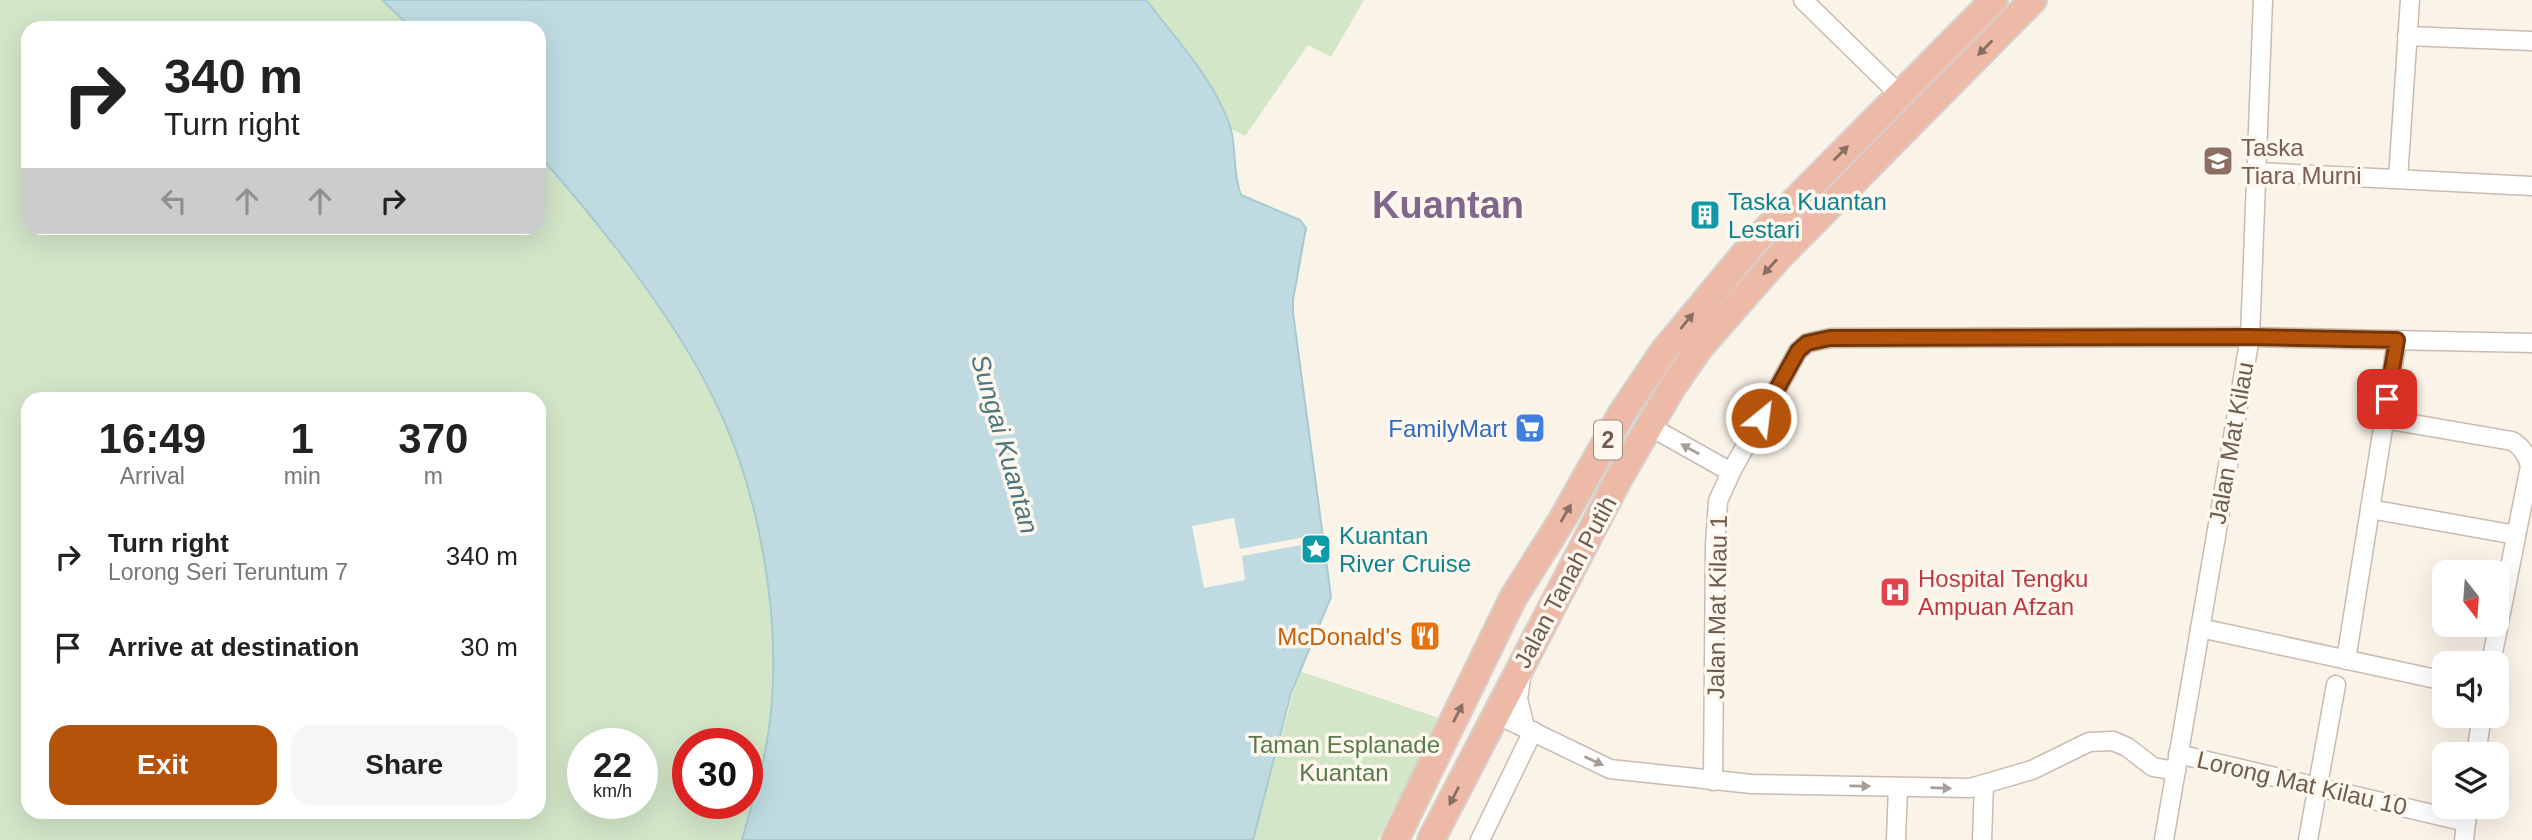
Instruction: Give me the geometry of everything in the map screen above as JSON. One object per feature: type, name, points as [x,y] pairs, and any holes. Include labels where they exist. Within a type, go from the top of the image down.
[{"type":"highway","name":"Jalan Tanah Putih","points":[[1395,840],[1513,598],[1562,520],[1622,413],[1663,352],[1758,239],[1994,0]]},
{"type":"highway","name":"Jalan Tanah Putih","points":[[1431,840],[1541,624],[1648,426],[1687,366],[1730,310],[1828,206],[2034,0]]},
{"type":"highway","points":[[1478,674],[1489,687],[1501,681],[1541,624]]},
{"type":"street","points":[[1803,0],[1899,94]]},
{"type":"street","name":"Jalan Mat Kilau","points":[[2164,840],[2250,337],[2263,0]]},
{"type":"street","points":[[2398,179],[2410,0]]},
{"type":"street","points":[[2407,36],[2532,41]]},
{"type":"street","points":[[2256,172],[2532,186]]},
{"type":"street","name":"Jalan Mat Kilau 1","points":[[1713,781],[1718,501],[1731,472],[1798,351],[1807,343],[1819,339],[2250,337],[2532,343]]},
{"type":"street","points":[[2346,660],[2397,340]]},
{"type":"street","points":[[2384,419],[2512,441],[2521,446],[2528,457],[2528,473],[2493,651]]},
{"type":"street","points":[[1648,426],[1731,472]]},
{"type":"street","points":[[2370,509],[2516,535]]},
{"type":"street","points":[[2200,628],[2432,678]]},
{"type":"street","points":[[1480,840],[1529,729],[1518,699],[1527,654]]},
{"type":"street","points":[[2308,840],[2336,685]]},
{"type":"street","name":"Lorong Mat Kilau 10","points":[[1496,714],[1610,769],[1713,781],[1957,788],[1984,784],[2032,770],[2089,742],[2113,741],[2127,747],[2153,767],[2177,763],[2318,787],[2466,823]]},
{"type":"street","points":[[1982,840],[1984,784]]},
{"type":"street","points":[[1896,840],[1898,787]]},
{"type":"green space","points":[[0,0],[382,0],[404,21],[21,21],[21,235],[546,235],[546,163],[635,273],[679,336],[715,401],[744,475],[764,557],[770,599],[773,682],[765,751],[763,760],[763,728],[672,728],[672,819],[748,819],[742,840],[0,840]]},
{"type":"green space","points":[[1146,0],[1364,0],[1331,57],[1308,45],[1245,136],[1231,129],[1201,71]]},
{"type":"green space","name":"Taman Esplanade Kuantan","points":[[1299,671],[1439,718],[1378,840],[1253,840]]},
{"type":"water","name":"Sungai Kuantan","points":[[382,0],[1146,0],[1193,60],[1223,109],[1232,134],[1236,178],[1241,195],[1300,220],[1306,228],[1293,313],[1331,597],[1291,693],[1253,840],[742,840],[748,819],[763,819],[763,758],[773,682],[770,599],[755,516],[731,437],[715,401],[679,336],[635,273],[546,163],[546,21],[404,21]]},
{"type":"pier","points":[[1234,518],[1240,549],[1327,533],[1328,540],[1242,556],[1245,580],[1204,588],[1192,526]]},
{"type":"place","name":"Taska Tiara Murni","points":[[2218,161]]},
{"type":"place","name":"Taska Kuantan Lestari","points":[[1705,215]]},
{"type":"place","name":"FamilyMart","points":[[1530,428]]},
{"type":"place","name":"Kuantan River Cruise","points":[[1316,549]]},
{"type":"place","name":"Hospital Tengku Ampuan Afzan","points":[[1895,592]]},
{"type":"place","name":"McDonald's","points":[[1425,636]]},
{"type":"district","name":"Kuantan","points":[[1448,205]]},
{"type":"route","points":[[1761,418],[1798,351],[1807,343],[1830,338],[2250,337],[2397,340],[2387,399]]}]
